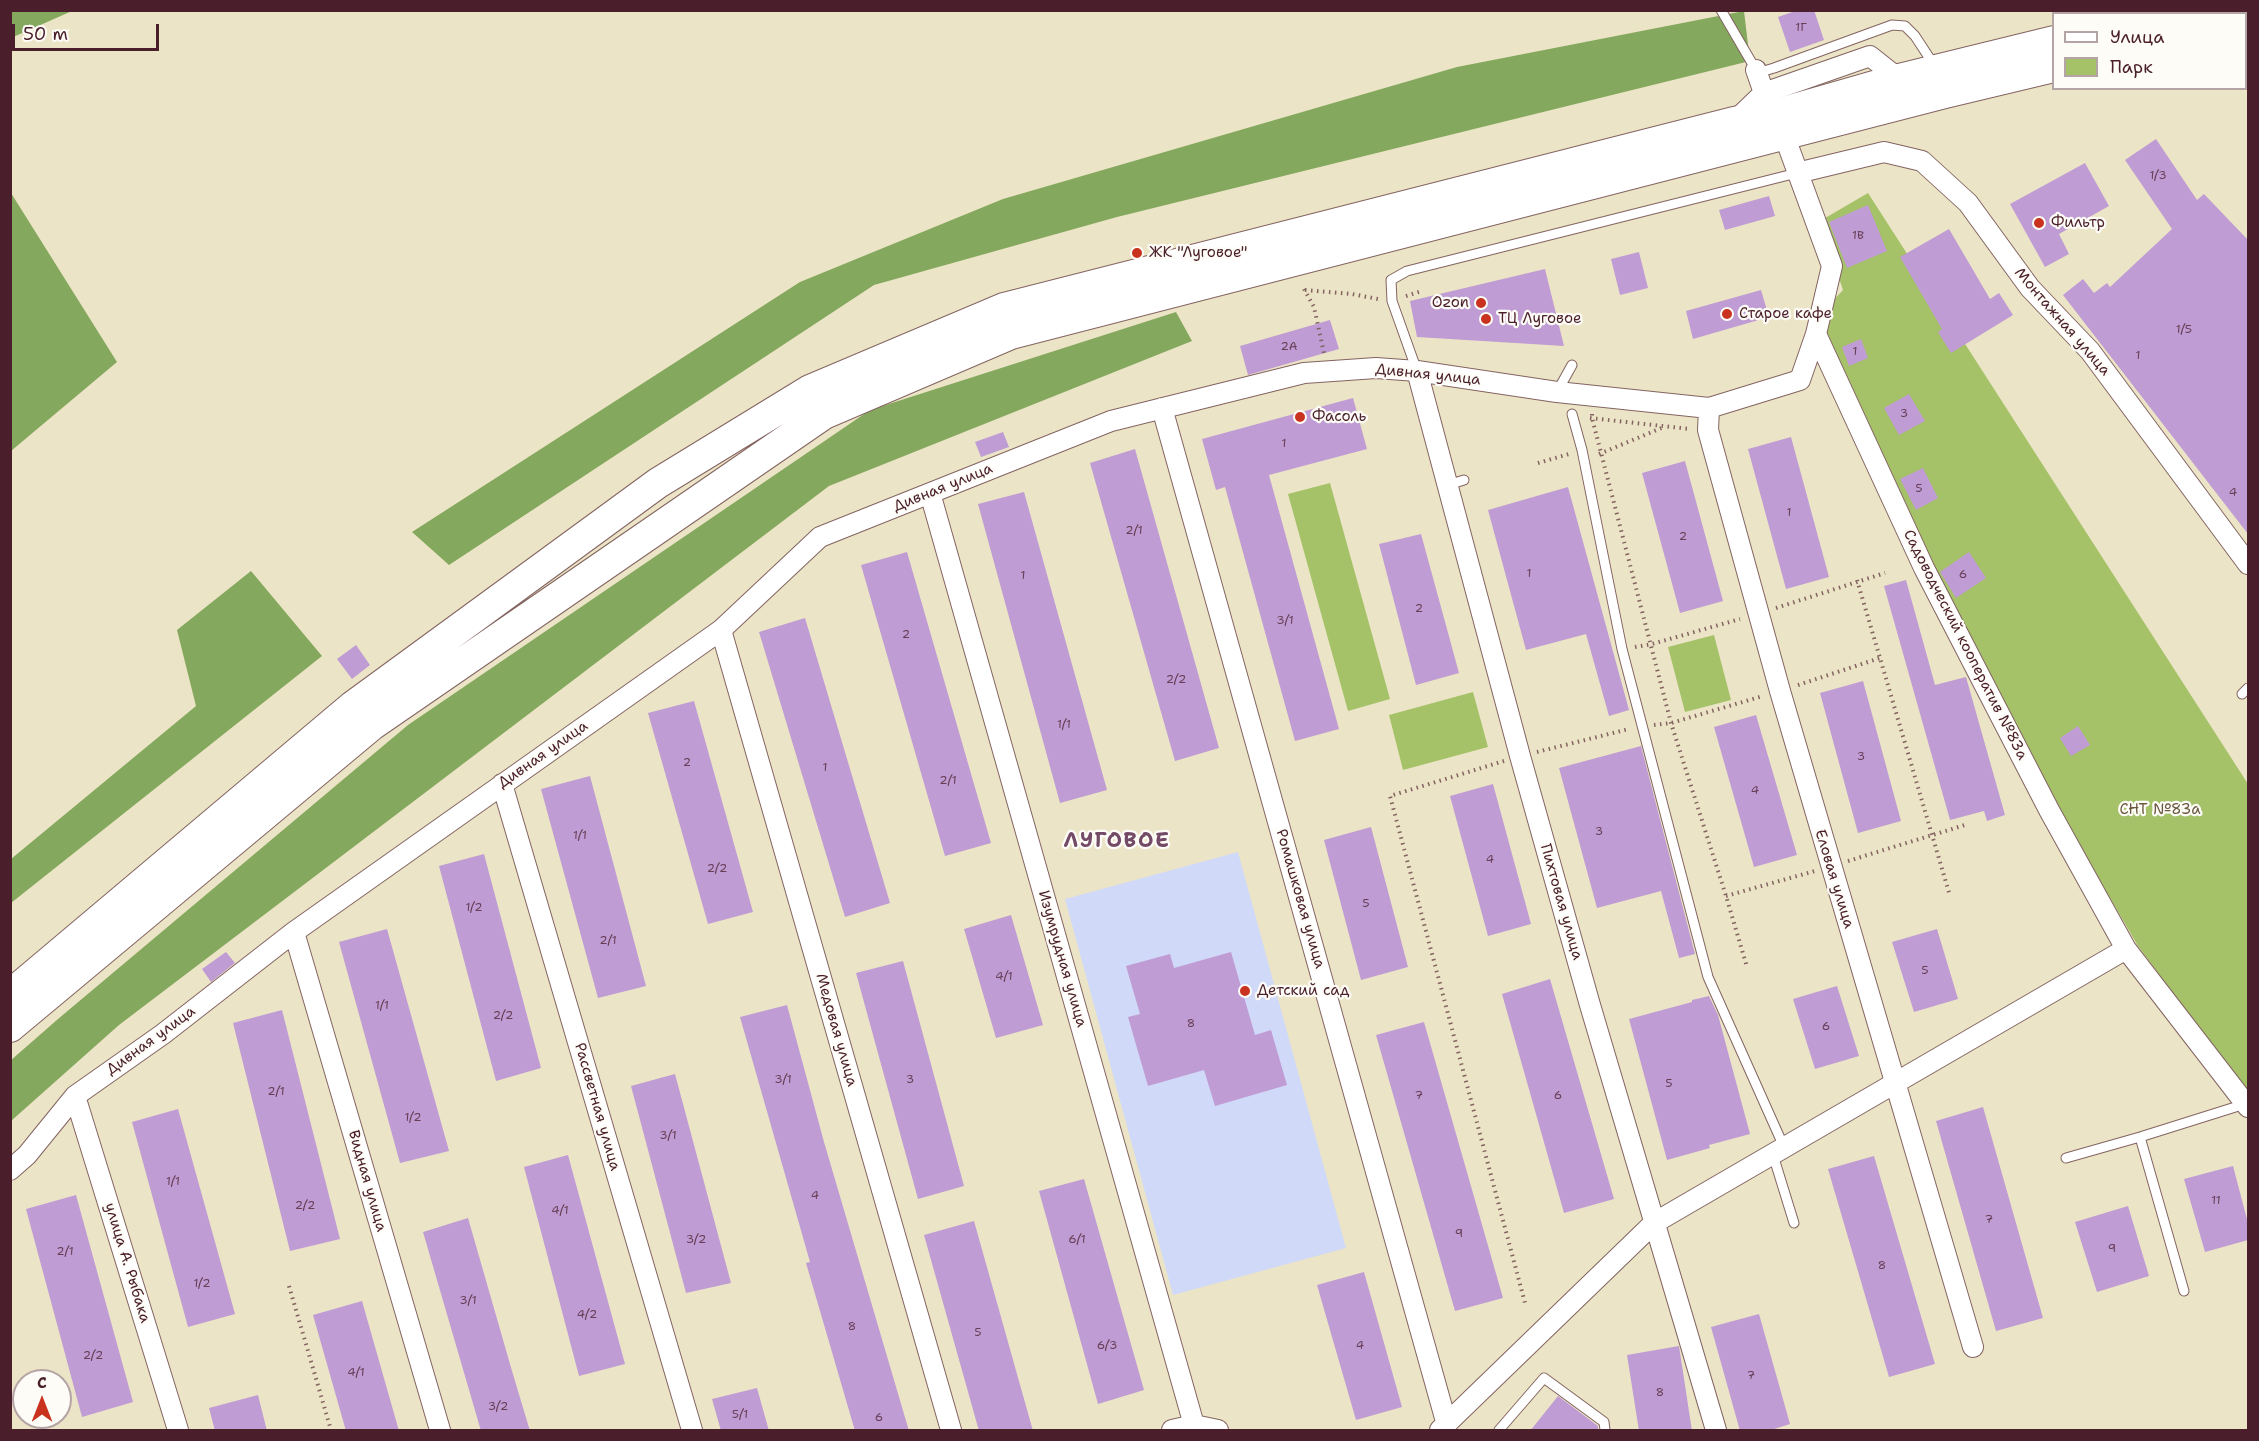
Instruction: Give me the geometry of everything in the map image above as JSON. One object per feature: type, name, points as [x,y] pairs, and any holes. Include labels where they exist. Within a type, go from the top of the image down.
[{"type":"main road","points":[[10,1027],[372,725],[824,414],[1011,334],[1775,114],[2052,41]]},
{"type":"main road","points":[[10,995],[353,706],[658,483],[810,390],[1004,308],[1734,122],[2052,67]]},
{"type":"street","name":"Дивная улица","points":[[10,1170],[27,1155],[75,1096],[163,1034],[294,932],[721,630],[820,537],[1111,421],[1304,373],[1376,368],[1417,371],[1557,392],[1709,408],[1800,380],[1816,334],[1832,266],[1775,114],[1756,70]]},
{"type":"street","name":"Монтажная улица","points":[[1797,173],[1884,152],[1922,161],[1968,203],[2030,288],[2090,351],[2248,564]]},
{"type":"street","name":"Садоводческий кооператив №83а","points":[[1816,334],[1924,568],[2049,810],[2126,950],[2247,1106]]},
{"type":"street","name":"Пихтовая улица","points":[[1417,371],[1456,482],[1520,756],[1716,1431]]},
{"type":"street","name":"Ромашковая улица","points":[[1162,408],[1443,1428]]},
{"type":"street","name":"Еловая улица","points":[[1709,408],[1708,430],[1758,614],[1830,867],[1973,1347]]},
{"type":"street","name":"Изумрудная улица","points":[[930,493],[1194,1425]]},
{"type":"street","name":"Медовая улица","points":[[721,630],[951,1431]]},
{"type":"street","name":"Рассветная улица","points":[[502,784],[692,1431]]},
{"type":"street","name":"Видная улица","points":[[294,932],[440,1431]]},
{"type":"street","points":[[1443,1428],[1654,1223],[2126,950]]},
{"type":"street","name":"улица А. Рыбака","points":[[75,1096],[178,1431]]},
{"type":"street","points":[[1172,1431],[1194,1425],[1218,1431]]},
{"type":"lane","points":[[1721,10],[1756,70],[1764,71],[1774,68],[1892,25],[1905,26],[1915,36],[1937,70]]},
{"type":"lane","points":[[1417,371],[1392,301],[1391,280],[1407,271],[1797,173]]},
{"type":"lane","points":[[1557,392],[1572,365]]},
{"type":"lane","points":[[1572,414],[1582,450],[1622,649],[1708,977],[1778,1151],[1794,1223]]},
{"type":"lane","points":[[2066,1158],[2247,1106]]},
{"type":"lane","points":[[2140,1137],[2184,1291]]},
{"type":"lane","points":[[1499,1431],[1544,1378],[1604,1422],[1605,1431]]},
{"type":"path","points":[[1300,282],[1314,307],[1323,341]]},
{"type":"path","points":[[1305,290],[1352,294],[1392,301]]},
{"type":"path","points":[[1595,396],[1592,418],[1671,723],[1747,968]]},
{"type":"path","points":[[1601,454],[1664,427]]},
{"type":"path","points":[[1538,463],[1582,450]]},
{"type":"path","points":[[1857,580],[1950,896]]},
{"type":"path","points":[[1525,1303],[1390,796],[1520,756],[1643,726]]},
{"type":"path","points":[[289,1286],[331,1431]]},
{"type":"shaded area","points":[[1238,852],[1346,1248],[1173,1295],[1065,899]]},
{"type":"green space","points":[[11,10],[72,10],[72,11],[11,38]]},
{"type":"green space","points":[[1744,11],[1750,61],[1117,217],[874,285],[449,565],[412,532],[800,282],[1003,199],[1457,67]]},
{"type":"green space","points":[[11,193],[117,362],[10,451]]},
{"type":"green space","name":"СНТ №83а","points":[[1868,193],[2248,784],[2248,1094],[2138,946],[2057,807],[1929,569],[1814,321],[1843,290],[1820,221]]},
{"type":"green space","points":[[1176,312],[1192,341],[829,486],[119,1025],[11,1121],[10,1061],[408,725],[870,410]]},
{"type":"green space","points":[[1330,483],[1390,699],[1348,711],[1288,494]]},
{"type":"green space","points":[[251,571],[322,656],[11,903],[11,859],[196,706],[177,630]]},
{"type":"green space","points":[[1714,635],[1731,700],[1685,712],[1668,647]]},
{"type":"green space","points":[[1473,692],[1488,747],[1403,770],[1389,715]]},
{"type":"building","points":[[1798,10],[1814,10],[1824,40],[1790,52],[1778,17]]},
{"type":"building","points":[[2156,139],[2197,200],[2204,194],[2248,240],[2248,534],[2063,295],[2083,279],[2094,293],[2107,283],[2110,287],[2172,229],[2125,160]]},
{"type":"building","points":[[2085,163],[2109,206],[2059,234],[2069,254],[2045,267],[2010,204]]},
{"type":"building","points":[[1769,196],[1775,216],[1725,230],[1719,210]]},
{"type":"building","points":[[1868,205],[1887,251],[1847,268],[1829,222]]},
{"type":"building","points":[[1949,229],[1990,299],[1999,293],[2013,315],[1951,353],[1938,332],[1942,329],[1900,257]]},
{"type":"building","points":[[1639,252],[1648,288],[1620,295],[1611,259]]},
{"type":"building","name":"ТЦ Луговое","points":[[1545,269],[1564,346],[1417,337],[1410,301]]},
{"type":"building","name":"Старое кафе","points":[[1761,290],[1769,317],[1693,339],[1686,311]]},
{"type":"building","points":[[1330,320],[1339,349],[1248,375],[1240,346]]},
{"type":"building","points":[[1861,339],[1868,358],[1849,366],[1842,347]]},
{"type":"building","points":[[1909,394],[1925,421],[1899,435],[1884,408]]},
{"type":"building","points":[[1353,398],[1367,449],[1269,475],[1339,729],[1295,741],[1225,487],[1216,490],[1202,439]]},
{"type":"building","points":[[1003,432],[1009,447],[981,457],[975,442]]},
{"type":"building","points":[[1791,437],[1829,577],[1786,589],[1748,449]]},
{"type":"building","points":[[1135,449],[1219,748],[1175,761],[1090,463]]},
{"type":"building","points":[[1685,461],[1723,601],[1680,613],[1642,473]]},
{"type":"building","points":[[1923,468],[1938,498],[1916,510],[1900,479]]},
{"type":"building","points":[[1568,487],[1629,710],[1609,716],[1586,634],[1526,650],[1488,510]]},
{"type":"building","points":[[1024,492],[1107,790],[1060,803],[978,504]]},
{"type":"building","points":[[1421,534],[1459,673],[1416,685],[1379,544]]},
{"type":"building","points":[[907,552],[991,843],[945,856],[861,565]]},
{"type":"building","points":[[1969,552],[1986,578],[1956,598],[1940,572]]},
{"type":"building","points":[[1906,580],[1935,685],[1966,677],[2005,815],[1987,821],[1984,811],[1950,820],[1884,586]]},
{"type":"building","points":[[805,618],[890,903],[845,917],[759,632]]},
{"type":"building","points":[[356,645],[370,665],[352,679],[337,659]]},
{"type":"building","points":[[1863,681],[1901,821],[1858,833],[1820,693]]},
{"type":"building","points":[[694,701],[753,912],[708,924],[648,713]]},
{"type":"building","points":[[1756,715],[1797,855],[1754,867],[1714,727]]},
{"type":"building","points":[[2078,726],[2090,745],[2071,756],[2060,738]]},
{"type":"building","points":[[1641,746],[1695,954],[1679,958],[1661,891],[1597,908],[1559,768]]},
{"type":"building","points":[[590,776],[646,986],[598,998],[541,789]]},
{"type":"building","points":[[1493,784],[1531,924],[1488,936],[1450,796]]},
{"type":"building","points":[[1371,827],[1408,967],[1361,980],[1324,840]]},
{"type":"building","points":[[484,854],[541,1068],[496,1081],[439,866]]},
{"type":"building","points":[[1011,915],[1043,1025],[996,1038],[964,929]]},
{"type":"building","points":[[387,929],[449,1151],[400,1163],[339,942]]},
{"type":"building","points":[[1937,929],[1958,999],[1914,1012],[1892,942]]},
{"type":"building","points":[[226,952],[235,963],[211,982],[202,969]]},
{"type":"building","points":[[1231,952],[1255,1035],[1271,1030],[1287,1085],[1215,1106],[1204,1070],[1148,1086],[1128,1017],[1140,1014],[1126,966],[1170,954],[1174,968]]},
{"type":"building","points":[[903,961],[964,1186],[918,1199],[856,973]]},
{"type":"building","points":[[1550,979],[1614,1199],[1564,1213],[1502,994]]},
{"type":"building","points":[[1837,986],[1859,1056],[1815,1069],[1793,999]]},
{"type":"building","points":[[1709,996],[1718,1015],[1750,1134],[1667,1160],[1629,1019]]},
{"type":"building","points":[[787,1005],[824,1142],[909,1431],[855,1431],[806,1263],[810,1262],[740,1017]]},
{"type":"building","points":[[282,1010],[340,1239],[290,1251],[233,1023]]},
{"type":"building","points":[[1424,1022],[1503,1298],[1455,1311],[1376,1035]]},
{"type":"building","points":[[675,1074],[731,1283],[686,1293],[631,1086]]},
{"type":"building","points":[[1983,1107],[2043,1318],[1996,1331],[1936,1121]]},
{"type":"building","points":[[178,1109],[235,1314],[188,1327],[132,1122]]},
{"type":"building","points":[[568,1155],[625,1364],[579,1376],[524,1167]]},
{"type":"building","points":[[1874,1156],[1935,1364],[1889,1377],[1828,1169]]},
{"type":"building","points":[[2233,1166],[2248,1223],[2248,1240],[2205,1252],[2184,1179]]},
{"type":"building","points":[[1084,1179],[1144,1390],[1098,1404],[1039,1191]]},
{"type":"building","points":[[76,1195],[133,1402],[82,1417],[72,1380],[72,1369],[69,1369],[26,1209]]},
{"type":"building","points":[[2128,1206],[2149,1276],[2097,1292],[2075,1222]]},
{"type":"building","points":[[468,1218],[530,1431],[481,1431],[423,1232]]},
{"type":"building","points":[[974,1221],[1033,1431],[979,1431],[924,1235]]},
{"type":"building","points":[[1364,1272],[1402,1407],[1356,1420],[1317,1285]]},
{"type":"building","points":[[362,1301],[399,1431],[346,1431],[313,1315]]},
{"type":"building","points":[[1759,1314],[1790,1424],[1768,1431],[1740,1431],[1711,1327]]},
{"type":"building","points":[[1679,1346],[1692,1431],[1639,1431],[1627,1355]]},
{"type":"building","points":[[757,1388],[769,1431],[721,1431],[712,1399]]},
{"type":"building","points":[[258,1395],[267,1431],[215,1431],[209,1408]]},
{"type":"building","points":[[1558,1396],[1598,1426],[1598,1431],[1530,1431]]},
{"type":"place","name":"Фильтр","points":[[2039,223]]},
{"type":"place","name":"ЖК \"Луговое\"","points":[[1137,253]]},
{"type":"place","name":"Ozon","points":[[1481,303]]},
{"type":"place","name":"Старое кафе","points":[[1727,314]]},
{"type":"place","name":"ТЦ Луговое","points":[[1486,319]]},
{"type":"place","name":"Фасоль","points":[[1300,417]]},
{"type":"place","name":"Детский сад","points":[[1245,991]]},
{"type":"district","name":"ЛУГОВОЕ","points":[[1117,842]]}]
